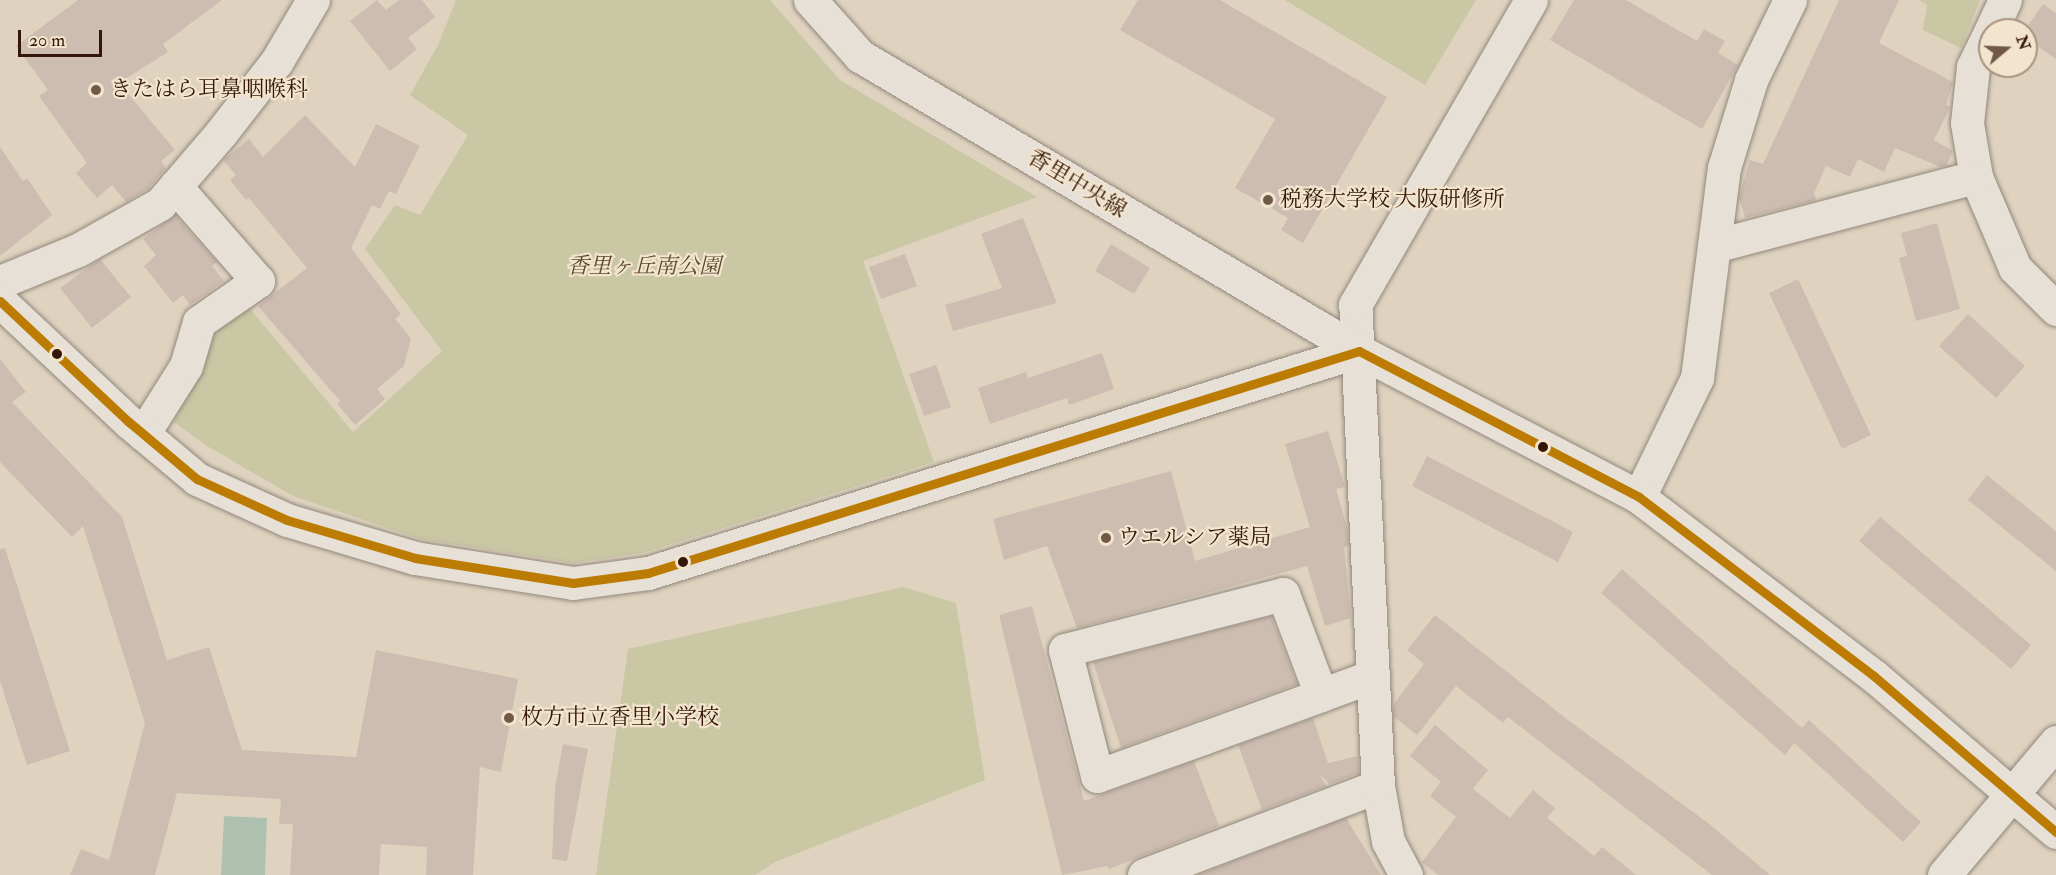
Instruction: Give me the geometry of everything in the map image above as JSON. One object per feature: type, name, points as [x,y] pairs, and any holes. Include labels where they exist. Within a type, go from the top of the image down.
[{"type":"street","points":[[0,282],[78,250],[160,204],[277,61],[313,0]]},
{"type":"street","name":"香里中央線","points":[[810,0],[860,56],[1359,351],[1639,497],[1874,676],[2056,832]]},
{"type":"street","points":[[1406,875],[1388,841],[1378,786],[1355,305],[1531,0]]},
{"type":"street","points":[[1639,497],[1697,378],[1725,168],[1751,80],[1790,0]]},
{"type":"street","points":[[1996,18],[2005,0]]},
{"type":"street","points":[[1978,56],[1973,67],[1967,123],[1976,177],[2015,268],[2056,309]]},
{"type":"street","points":[[1714,246],[1976,177]]},
{"type":"street","points":[[143,434],[186,366],[199,322],[258,280],[175,186]]},
{"type":"street","points":[[0,301],[143,434],[197,480],[287,520],[415,558],[573,583],[648,573],[1359,351]]},
{"type":"street","points":[[1321,695],[1283,594],[1065,650],[1097,776],[1321,695],[1373,676]]},
{"type":"street","points":[[1944,875],[2056,742]]},
{"type":"street","points":[[1144,875],[1378,786]]},
{"type":"green space","name":"香里ヶ丘南公園","points":[[456,0],[770,0],[840,80],[1037,197],[863,261],[934,462],[643,553],[573,563],[420,539],[293,496],[207,446],[174,422],[206,341],[246,304],[353,432],[442,351],[365,249],[395,205],[420,215],[468,135],[410,95],[438,45]]},
{"type":"green space","points":[[1285,0],[1476,0],[1425,85]]},
{"type":"green space","points":[[1919,0],[1980,0],[1961,48],[1923,30],[1927,5]]},
{"type":"green space","points":[[903,587],[956,603],[985,780],[775,862],[755,875],[596,875],[628,649]]},
{"type":"shaded area","points":[[224,816],[267,818],[265,875],[221,875]]},
{"type":"building","points":[[78,0],[222,0],[163,44],[168,52],[119,83],[175,150],[161,161],[166,168],[148,189],[126,202],[112,185],[97,198],[76,173],[87,163],[39,96],[48,90],[16,46]]},
{"type":"building","points":[[377,0],[386,10],[399,0],[422,0],[435,17],[408,38],[417,49],[390,71],[350,21]]},
{"type":"building","points":[[1138,0],[1220,0],[1387,97],[1303,243],[1281,230],[1288,218],[1235,188],[1275,119],[1120,30]]},
{"type":"building","points":[[1574,0],[1626,0],[1697,41],[1704,29],[1725,41],[1718,53],[1738,65],[1702,129],[1550,40]]},
{"type":"building","points":[[1839,0],[1899,0],[1879,43],[1953,82],[1946,105],[1950,107],[1934,140],[1953,151],[1946,166],[1940,167],[1895,148],[1884,172],[1858,159],[1850,177],[1826,166],[1814,193],[1816,200],[1745,218],[1739,197],[1750,160],[1763,164]]},
{"type":"building","points":[[2043,4],[2056,13],[2056,59],[2038,46],[2038,18],[2033,18]]},
{"type":"building","points":[[305,115],[355,167],[376,124],[420,146],[396,194],[389,191],[380,209],[372,205],[351,248],[401,314],[395,319],[411,338],[404,366],[377,389],[385,399],[355,425],[337,404],[340,401],[258,306],[307,268],[249,198],[246,200],[230,180],[236,175],[223,160],[249,139],[263,157]]},
{"type":"building","points":[[0,147],[23,181],[27,178],[52,215],[0,256]]},
{"type":"building","points":[[175,215],[217,262],[212,266],[224,281],[190,305],[183,295],[173,303],[144,266],[156,255],[143,239]]},
{"type":"building","points":[[1023,218],[1057,303],[953,331],[945,305],[1002,288],[981,234]]},
{"type":"building","points":[[1937,223],[1960,309],[1916,321],[1899,258],[1907,256],[1901,233]]},
{"type":"building","points":[[1111,244],[1150,268],[1134,294],[1095,271]]},
{"type":"building","points":[[905,254],[917,286],[881,299],[869,267]]},
{"type":"building","points":[[100,259],[131,297],[92,328],[60,288]]},
{"type":"building","points":[[1798,279],[1871,435],[1842,449],[1769,293]]},
{"type":"building","points":[[1968,314],[2025,366],[1996,398],[1939,346]]},
{"type":"building","points":[[1102,353],[1114,389],[1069,405],[1067,398],[990,424],[978,388],[1026,372],[1028,378]]},
{"type":"building","points":[[0,359],[26,392],[12,402],[122,517],[167,660],[209,647],[242,750],[356,757],[376,650],[518,679],[501,772],[480,767],[473,875],[426,875],[427,847],[381,844],[379,875],[290,875],[293,824],[279,824],[281,799],[177,793],[155,875],[70,875],[81,849],[109,860],[145,723],[83,526],[72,537],[0,462]]},
{"type":"building","points":[[936,365],[951,407],[924,416],[909,374]]},
{"type":"building","points":[[1328,431],[1345,487],[1336,489],[1347,527],[1348,546],[1344,547],[1351,618],[1325,626],[1307,566],[1077,628],[1047,546],[1004,560],[993,519],[1171,471],[1195,561],[1310,527],[1285,444]]},
{"type":"building","points":[[1427,456],[1573,532],[1558,562],[1412,486]]},
{"type":"building","points":[[1987,475],[2056,531],[2056,571],[1968,500]]},
{"type":"building","points":[[1880,517],[2031,645],[2011,669],[1859,541]]},
{"type":"building","points":[[5,548],[70,751],[27,765],[0,681],[0,549]]},
{"type":"building","points":[[1622,569],[1802,728],[1809,720],[1921,822],[1903,842],[1794,743],[1785,755],[1601,593]]},
{"type":"building","points":[[1032,606],[1084,801],[1194,761],[1219,826],[1109,869],[1108,866],[1062,875],[999,615]]},
{"type":"building","points":[[1435,615],[1568,720],[1708,823],[1770,875],[1712,875],[1508,717],[1503,723],[1456,686],[1417,735],[1393,716],[1393,705],[1424,664],[1407,650]]},
{"type":"building","points":[[1271,616],[1297,684],[1121,748],[1093,662]]},
{"type":"building","points":[[1313,718],[1328,763],[1358,756],[1359,773],[1330,784],[1320,775],[1326,786],[1262,810],[1238,745]]},
{"type":"building","points":[[1435,725],[1488,770],[1473,789],[1510,818],[1533,790],[1555,808],[1547,818],[1594,856],[1602,847],[1636,875],[1438,875],[1422,862],[1456,817],[1430,796],[1441,782],[1410,756]]},
{"type":"building","points":[[563,744],[588,749],[567,861],[552,859],[555,788]]},
{"type":"building","points":[[1346,818],[1381,875],[1198,875]]},
{"type":"transit line","points":[[0,301],[129,422],[197,479],[287,520],[415,558],[573,583],[648,573],[1359,351],[1639,497],[1874,676],[2056,832]]},
{"type":"place","name":"きたはら耳鼻咽喉科","points":[[96,90]]},
{"type":"place","name":"税務大学校 大阪研修所","points":[[1268,200]]},
{"type":"place","name":"ウエルシア薬局","points":[[1106,538]]},
{"type":"place","name":"枚方市立香里小学校","points":[[509,718]]}]
